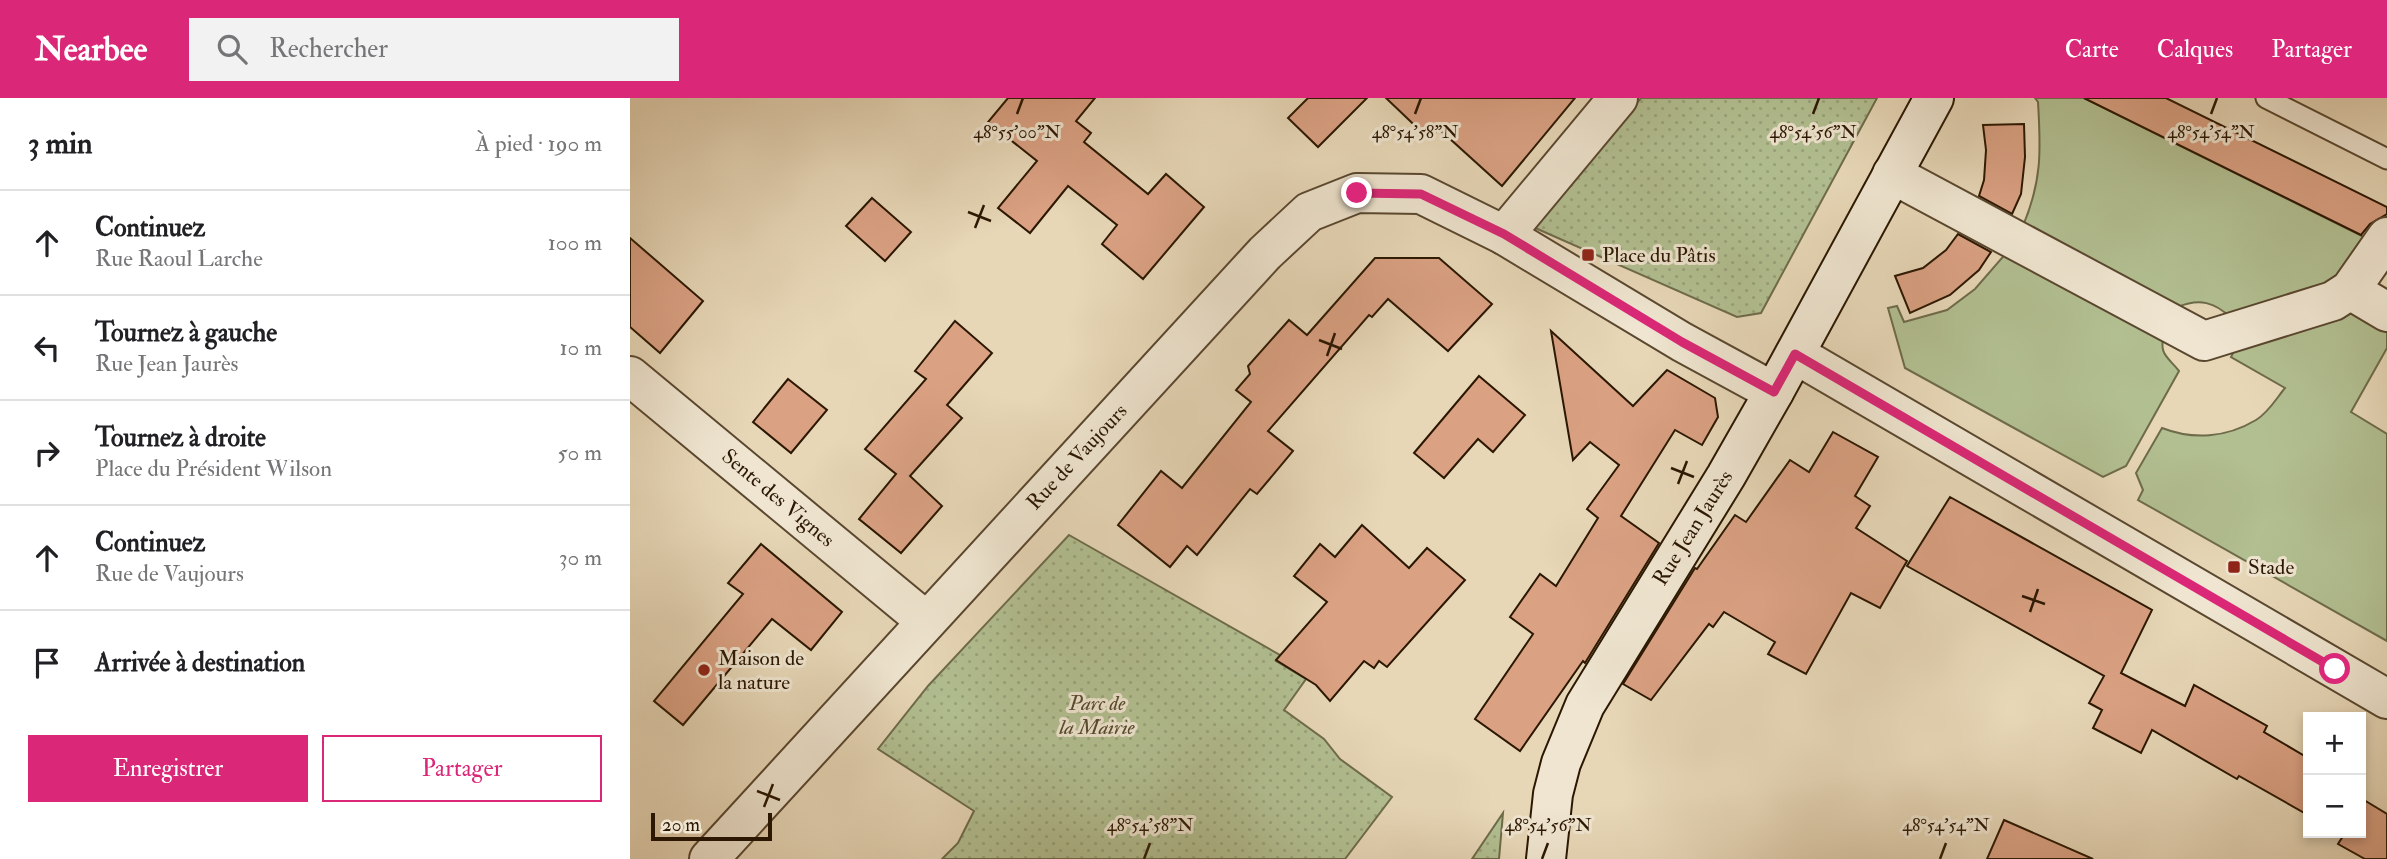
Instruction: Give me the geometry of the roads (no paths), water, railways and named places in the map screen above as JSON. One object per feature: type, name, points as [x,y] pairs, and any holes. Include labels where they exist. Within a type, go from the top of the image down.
[{"type":"street","points":[[1504,234],[1618,98]]},
{"type":"street","name":"Rue Jean Jaurès","points":[[1546,859],[1558,773],[1585,705],[1726,476],[1934,98]]},
{"type":"street","points":[[1892,173],[2204,341],[2333,301],[2350,290],[2387,237]]},
{"type":"street","name":"Rue de Vaujours","points":[[709,859],[1265,253],[1309,212],[1357,193],[1421,194],[1504,234],[1682,342],[1774,392]]},
{"type":"street","points":[[2350,290],[2387,312]]},
{"type":"street","points":[[1795,354],[2387,699]]},
{"type":"street","name":"Sente des Vignes","points":[[630,376],[926,621]]},
{"type":"lane","points":[[2266,98],[2387,159]]},
{"type":"place","name":"Place du Pâtis","points":[[1588,255]]},
{"type":"place","name":"Stade","points":[[2234,567]]},
{"type":"place","name":"Maison de la nature","points":[[704,670]]},
{"type":"park label","name":"Parc de la Mairie","points":[[1097,715]]}]
